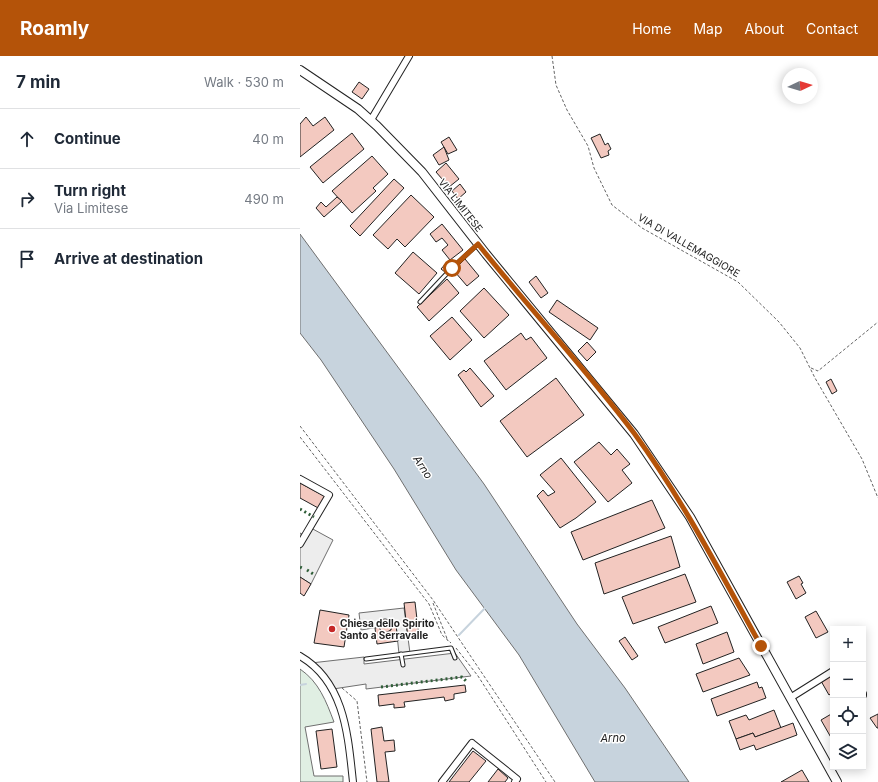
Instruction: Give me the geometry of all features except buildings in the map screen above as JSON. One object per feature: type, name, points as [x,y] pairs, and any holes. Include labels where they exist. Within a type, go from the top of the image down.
[{"type":"main road","name":"VIA LIMITESE","points":[[300,70],[358,108],[422,172],[478,244],[634,434],[690,517],[837,782]]},
{"type":"street","points":[[371,120],[409,56]]},
{"type":"street","points":[[300,479],[329,495],[300,544]]},
{"type":"street","points":[[300,656],[321,672],[333,689],[343,714],[353,782]]},
{"type":"street","points":[[790,698],[830,673]]},
{"type":"street","points":[[442,782],[472,743],[517,779],[515,782]]},
{"type":"lane","points":[[420,302],[452,268],[478,244]]},
{"type":"lane","points":[[366,659],[451,648],[455,658]]},
{"type":"lane","points":[[401,654],[402,665]]},
{"type":"path","name":"VIA DI VALLEMAGGIORE","points":[[552,56],[556,85],[567,110],[588,146],[594,168],[612,206],[642,228],[738,282],[779,322],[800,348],[862,459],[878,498]]},
{"type":"path","points":[[810,367],[818,371],[878,322]]},
{"type":"path","points":[[300,426],[433,600],[555,782]]},
{"type":"path","points":[[300,436],[429,604],[442,635],[452,644]]},
{"type":"path","points":[[433,600],[451,648]]},
{"type":"path","points":[[455,646],[478,676],[546,782]]},
{"type":"path","points":[[342,688],[358,701],[367,782]]},
{"type":"green space","points":[[300,669],[307,674],[321,692],[334,722],[305,727],[314,776],[343,776],[343,782],[300,782]]},
{"type":"shaded area","points":[[311,528],[333,540],[311,584],[300,577],[300,533],[306,536]]},
{"type":"shaded area","points":[[404,608],[410,653],[399,654],[396,625],[392,626],[389,620],[382,620],[379,623],[379,627],[361,630],[359,613]]},
{"type":"shaded area","points":[[455,653],[471,676],[366,689],[366,684],[333,689],[311,663],[364,657],[364,664]]},
{"type":"water","name":"Arno","points":[[300,234],[484,484],[577,624],[625,688],[689,782],[595,782],[519,655],[456,570],[394,469],[321,360],[300,333]]},
{"type":"waterway","points":[[459,635],[486,607]]},
{"type":"waterway","points":[[300,685],[306,684]]},
{"type":"hedge","points":[[300,509],[314,517]]},
{"type":"hedge","points":[[307,570],[315,575]]},
{"type":"hedge","points":[[381,687],[462,677],[466,681]]},
{"type":"place","name":"Chiesa dello Spirito Santo a Serravalle","points":[[332,629]]},
{"type":"route","points":[[452,268],[478,244],[533,310],[634,434],[690,517],[761,646]]}]
